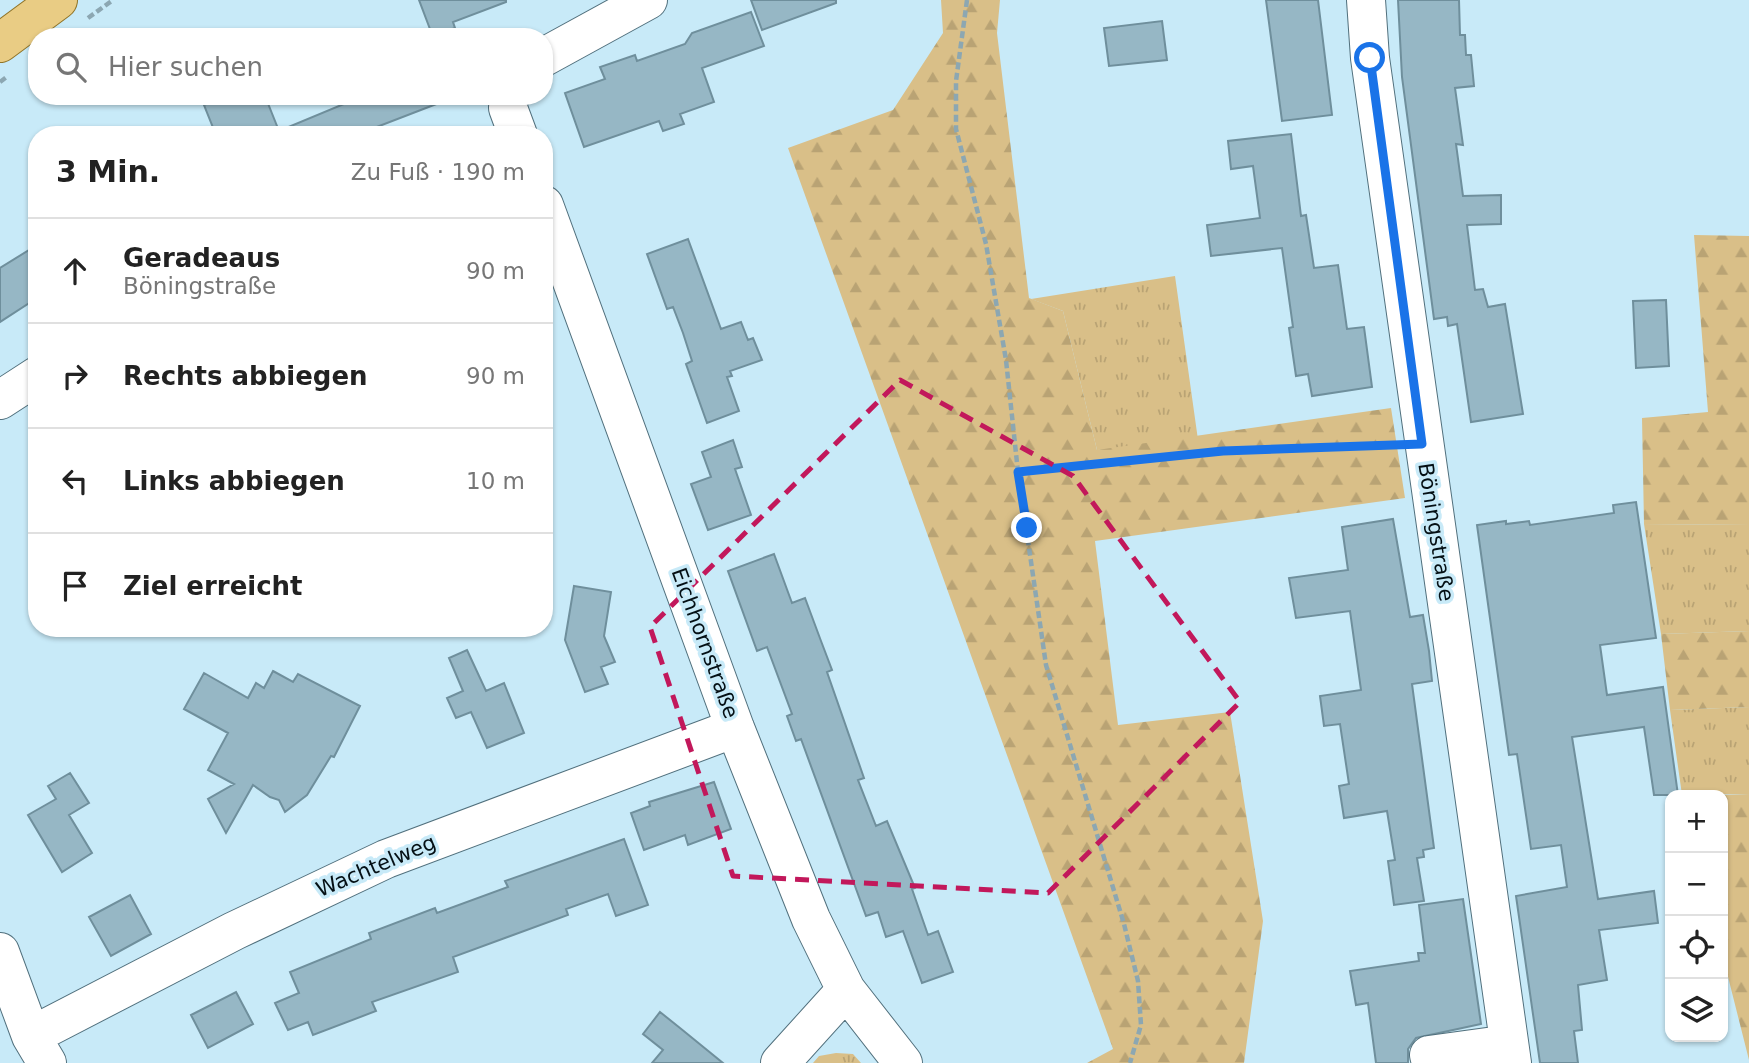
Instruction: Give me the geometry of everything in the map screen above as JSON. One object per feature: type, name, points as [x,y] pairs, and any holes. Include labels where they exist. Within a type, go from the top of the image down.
[{"type":"main road","points":[[0,43],[58,0]]},
{"type":"street","points":[[553,52],[648,0]]},
{"type":"street","name":"Böningstraße","points":[[1366,0],[1370,58],[1422,444],[1511,1054]]},
{"type":"street","points":[[508,105],[515,126]]},
{"type":"street","name":"Eichhornstraße","points":[[553,230],[735,728],[811,919],[846,990],[902,1063]]},
{"type":"street","points":[[0,400],[28,382]]},
{"type":"street","name":"Wachtelweg","points":[[39,1049],[233,930],[386,859],[735,728]]},
{"type":"street","points":[[0,952],[39,1049]]},
{"type":"street","points":[[780,1063],[846,990]]},
{"type":"street","points":[[1431,1063],[1429,1055],[1511,1054]]},
{"type":"path","points":[[967,0],[956,81],[956,129],[992,280],[1006,360],[1018,472],[1046,665],[1118,900],[1138,981],[1141,1025],[1130,1063]]},
{"type":"path","points":[[1018,472],[1223,451],[1422,444]]},
{"type":"highlighted area","points":[[900,380],[1073,476],[1240,702],[1048,893],[733,876],[650,627]]},
{"type":"green space","points":[[941,0],[1000,0],[997,33],[1029,298],[1063,311],[1097,450],[1391,408],[1405,498],[1095,541],[1118,725],[1230,712],[1263,921],[1244,1063],[1087,1063],[1113,1049],[788,148],[893,110],[943,33]]},
{"type":"green space","points":[[1694,235],[1749,236],[1749,525],[1644,524],[1642,418],[1708,412]]},
{"type":"green space","points":[[1175,276],[1199,447],[1097,450],[1063,311],[1031,299]]},
{"type":"green space","points":[[1644,524],[1749,525],[1749,631],[1661,634]]},
{"type":"green space","points":[[1749,631],[1749,707],[1670,710],[1661,634]]},
{"type":"green space","points":[[1749,707],[1749,794],[1728,794],[1728,790],[1681,790],[1670,710]]},
{"type":"green space","points":[[1749,794],[1749,1060],[1728,977],[1728,795]]},
{"type":"green space","points":[[853,1054],[861,1063],[813,1063],[819,1056]]},
{"type":"building","points":[[419,0],[506,0],[453,22],[455,28],[430,28]]},
{"type":"building","points":[[751,0],[836,0],[836,3],[762,30]]},
{"type":"building","points":[[1266,0],[1318,0],[1332,115],[1282,121]]},
{"type":"building","points":[[1398,0],[1459,0],[1460,35],[1465,35],[1466,55],[1471,55],[1474,86],[1455,88],[1463,145],[1456,144],[1463,196],[1501,195],[1501,224],[1467,225],[1475,290],[1483,289],[1488,307],[1505,304],[1523,414],[1471,422],[1457,324],[1448,326],[1447,317],[1434,319],[1402,77]]},
{"type":"building","points":[[751,12],[764,46],[702,68],[714,102],[680,114],[684,124],[663,131],[659,121],[584,147],[565,93],[605,79],[600,67],[635,55],[637,61],[685,44],[692,33]]},
{"type":"building","points":[[1162,21],[1167,60],[1109,66],[1104,28]]},
{"type":"building","points":[[204,105],[269,105],[277,126],[212,126]]},
{"type":"building","points":[[341,105],[434,105],[379,126],[291,126]]},
{"type":"building","points":[[1291,134],[1301,216],[1306,215],[1314,268],[1338,265],[1347,329],[1364,327],[1372,387],[1312,396],[1308,374],[1296,376],[1289,328],[1293,327],[1282,248],[1211,256],[1207,225],[1260,218],[1253,166],[1231,169],[1228,141]]},
{"type":"building","points":[[688,239],[721,329],[741,322],[748,340],[753,338],[762,360],[730,371],[732,376],[727,377],[739,411],[707,423],[686,364],[692,361],[683,333],[673,307],[667,309],[647,254]]},
{"type":"building","points":[[28,251],[28,304],[0,322],[0,268]]},
{"type":"building","points":[[1666,300],[1669,366],[1636,368],[1633,301]]},
{"type":"building","points":[[733,440],[742,467],[735,469],[751,515],[708,530],[691,484],[711,477],[702,452]]},
{"type":"building","points":[[1636,502],[1656,638],[1600,645],[1607,695],[1663,687],[1677,790],[1665,790],[1665,795],[1654,795],[1644,727],[1572,737],[1598,899],[1654,891],[1658,923],[1599,930],[1607,980],[1578,985],[1582,1030],[1574,1031],[1578,1063],[1540,1063],[1516,896],[1567,887],[1561,845],[1531,849],[1517,754],[1509,755],[1477,525],[1529,521],[1530,525],[1614,513],[1613,505]]},
{"type":"building","points":[[1393,519],[1410,617],[1423,615],[1429,651],[1432,681],[1412,684],[1434,848],[1423,850],[1424,857],[1417,858],[1424,901],[1394,905],[1388,861],[1395,860],[1387,811],[1344,818],[1339,786],[1349,784],[1340,724],[1324,726],[1320,696],[1361,690],[1350,611],[1296,618],[1289,578],[1348,570],[1342,527]]},
{"type":"building","points":[[774,554],[792,603],[805,598],[832,670],[827,672],[864,778],[858,780],[876,826],[887,821],[915,888],[912,889],[928,935],[938,931],[953,972],[922,983],[903,931],[886,937],[878,912],[866,916],[801,739],[796,741],[787,716],[792,714],[767,647],[757,651],[728,571]]},
{"type":"building","points":[[574,586],[611,592],[604,636],[615,662],[601,667],[608,684],[585,692],[565,640]]},
{"type":"building","points":[[467,650],[486,691],[504,683],[524,733],[487,748],[471,712],[456,718],[447,698],[463,691],[449,658]]},
{"type":"building","points":[[273,671],[293,682],[298,674],[360,706],[334,757],[331,756],[307,795],[285,812],[279,800],[253,785],[226,833],[208,799],[234,784],[208,770],[228,733],[184,709],[204,673],[248,698],[256,683],[264,688]]},
{"type":"building","points":[[70,773],[89,803],[69,815],[92,853],[62,872],[28,815],[56,799],[48,786]]},
{"type":"building","points":[[714,782],[731,829],[688,845],[685,835],[644,850],[631,813],[650,806],[649,802]]},
{"type":"building","points":[[624,839],[648,905],[616,916],[608,894],[566,909],[568,915],[453,957],[458,972],[372,1002],[376,1011],[313,1035],[308,1022],[288,1030],[275,1003],[299,993],[290,972],[371,939],[369,933],[435,908],[437,913],[508,887],[505,881]]},
{"type":"building","points":[[130,895],[151,934],[111,956],[89,917]]},
{"type":"building","points":[[1463,899],[1481,1024],[1416,1038],[1408,1049],[1408,1063],[1376,1063],[1368,1003],[1356,1005],[1350,971],[1419,961],[1418,953],[1425,953],[1419,905]]},
{"type":"building","points":[[236,992],[253,1024],[208,1048],[191,1015]]},
{"type":"building","points":[[660,1012],[723,1063],[652,1063],[663,1050],[643,1034]]},
{"type":"route","points":[[1027,528],[1018,472],[1223,451],[1422,444],[1370,58]]}]
